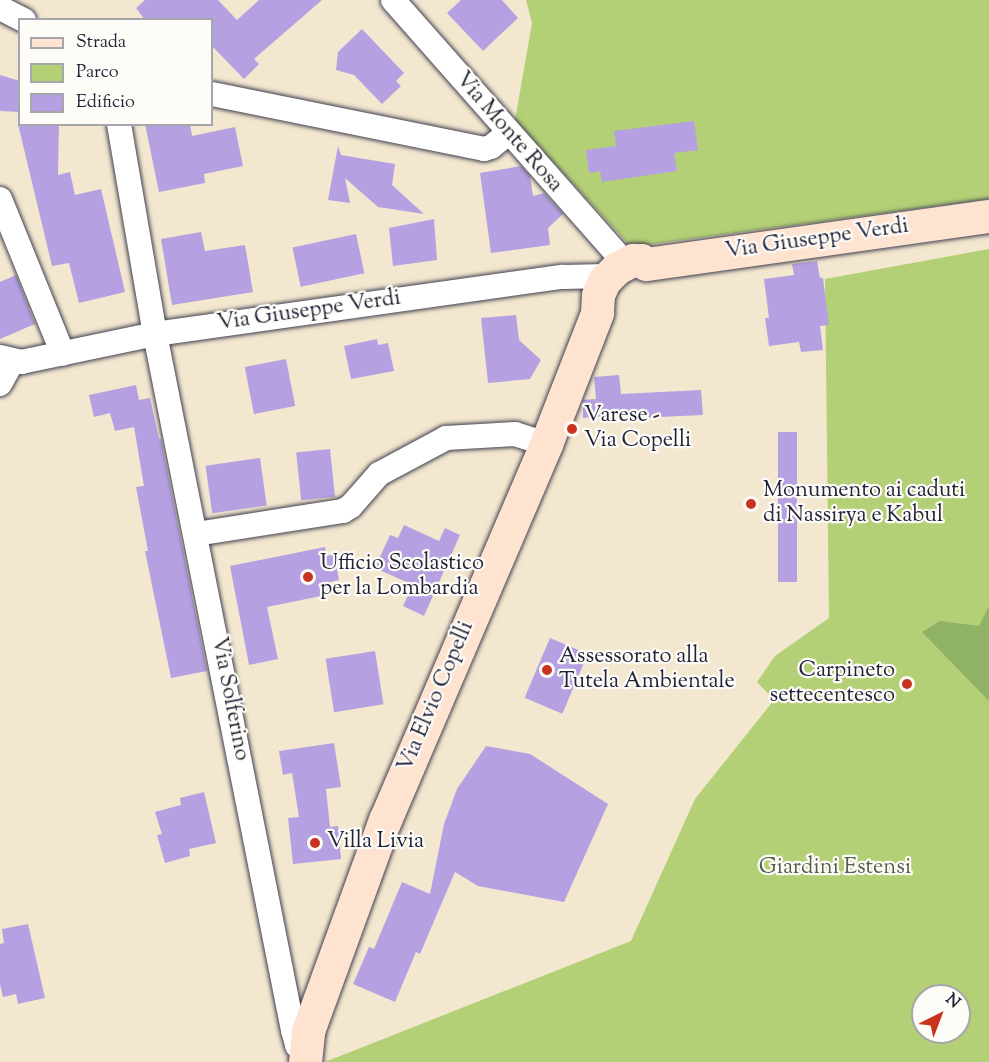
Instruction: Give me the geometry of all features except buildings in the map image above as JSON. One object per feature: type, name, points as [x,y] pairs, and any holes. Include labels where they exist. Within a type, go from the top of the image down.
[{"type":"main road","name":"Via Giuseppe Verdi","points":[[626,268],[989,216]]},
{"type":"main road","name":"Via Elvio Copelli","points":[[304,1058],[308,1031],[385,820],[546,444],[597,313],[605,307],[623,279],[626,268]]},
{"type":"street","name":"Via Monte Rosa","points":[[393,0],[626,268]]},
{"type":"street","points":[[0,8],[20,18]]},
{"type":"street","points":[[213,94],[484,149],[491,147],[508,133]]},
{"type":"street","name":"Via Solferino","points":[[119,126],[155,333],[294,1037],[304,1058]]},
{"type":"street","points":[[0,199],[63,354]]},
{"type":"street","name":"Via Giuseppe Verdi","points":[[7,359],[63,354],[155,333],[626,268]]},
{"type":"street","points":[[0,384],[7,359]]},
{"type":"street","points":[[196,534],[343,511],[351,506],[379,474],[446,438],[515,434],[546,444]]},
{"type":"green space","points":[[526,0],[989,0],[989,199],[631,247],[515,120],[532,23]]},
{"type":"green space","name":"Giardini Estensi","points":[[989,249],[989,1062],[325,1062],[631,941],[695,799],[774,700],[757,682],[775,656],[829,618],[825,279]]},
{"type":"green space","points":[[989,606],[989,701],[922,632],[940,621],[979,626]]},
{"type":"place","name":"Varese - Via Copelli","points":[[572,429]]},
{"type":"place","name":"Monumento ai caduti di Nassirya e Kabul","points":[[751,504]]},
{"type":"place","name":"Ufficio Scolastico per la Lombardia","points":[[308,577]]},
{"type":"place","name":"Assessorato alla Tutela Ambientale","points":[[547,670]]},
{"type":"place","name":"Carpineto settecentesco","points":[[907,684]]},
{"type":"place","name":"Villa Livia","points":[[315,843]]}]
